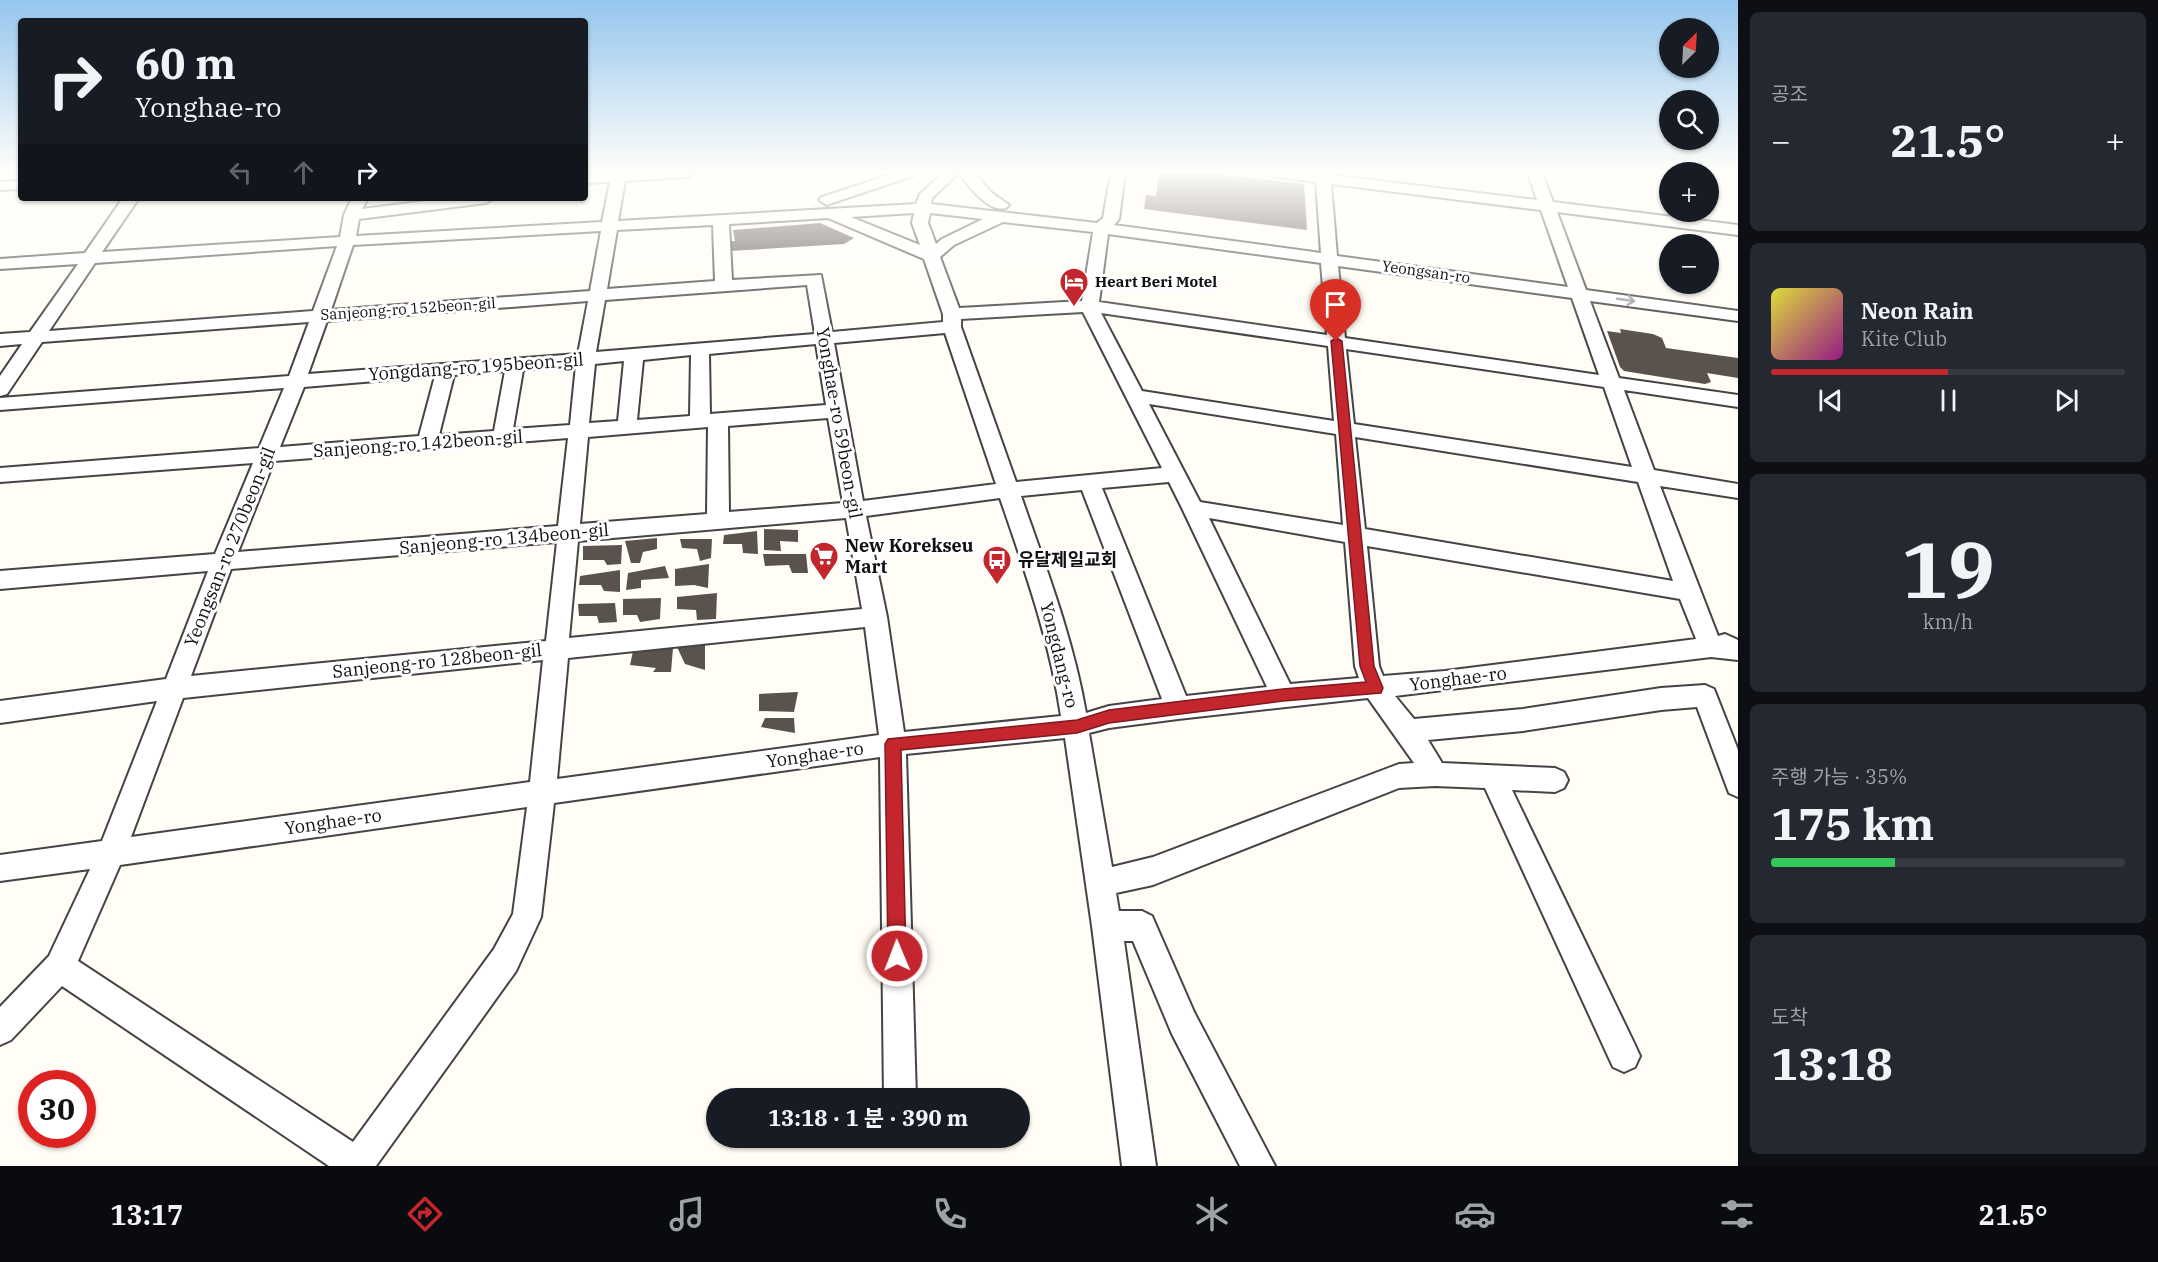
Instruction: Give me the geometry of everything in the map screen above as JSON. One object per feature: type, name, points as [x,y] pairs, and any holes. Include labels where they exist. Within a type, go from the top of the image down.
[{"type":"street","points":[[0,390],[111,227]]},
{"type":"street","name":"Yeongsan-ro 270beon-gil","points":[[0,1029],[60,967],[111,853],[223,562],[322,315],[349,227]]},
{"type":"street","name":"Yeongsan-ro","points":[[0,256],[93,253],[488,227]]},
{"type":"street","points":[[60,967],[356,1166],[505,960],[521,932],[529,906],[586,360],[609,227]]},
{"type":"street","points":[[721,227],[724,285]]},
{"type":"street","points":[[871,227],[932,256],[948,242],[972,227]]},
{"type":"street","name":"Yongdang-ro","points":[[922,227],[1052,618],[1067,672],[1101,883],[1138,1166]]},
{"type":"street","points":[[1105,227],[1090,306],[1193,508],[1283,695]]},
{"type":"street","name":"Yeongsan-ro","points":[[1132,227],[1577,287],[1738,316]]},
{"type":"street","points":[[1326,227],[1367,666],[1375,688],[1408,731],[1435,774]]},
{"type":"street","points":[[1555,227],[1688,592],[1711,647],[1738,642]]},
{"type":"street","points":[[1717,227],[1738,230]]},
{"type":"street","name":"Yeongsan-ro","points":[[0,264],[93,253]]},
{"type":"street","name":"Sanjeong-ro 152beon-gil","points":[[0,340],[815,279]]},
{"type":"street","name":"Yonghae-ro 59beon-gil","points":[[815,279],[853,510],[875,617],[893,744],[900,1088]]},
{"type":"street","name":"Yeongsan-ro","points":[[1577,287],[1738,302]]},
{"type":"street","name":"Yongdang-ro 195beon-gil","points":[[0,404],[586,360],[824,338],[1090,306],[1738,401]]},
{"type":"street","points":[[700,349],[718,521]]},
{"type":"street","points":[[627,428],[634,355]]},
{"type":"street","points":[[502,438],[515,365]]},
{"type":"street","points":[[427,443],[446,369]]},
{"type":"street","points":[[1137,396],[1738,491]]},
{"type":"street","name":"Sanjeong-ro 142beon-gil","points":[[0,476],[836,411]]},
{"type":"street","name":"Sanjeong-ro 134beon-gil","points":[[0,580],[853,510],[1008,490],[1174,474]]},
{"type":"street","points":[[1089,482],[1178,708]]},
{"type":"street","points":[[1193,508],[1355,533],[1688,592]]},
{"type":"street","name":"Sanjeong-ro 128beon-gil","points":[[0,712],[175,688],[875,617]]},
{"type":"street","name":"Yonghae-ro","points":[[0,868],[893,744],[1077,726],[1109,717],[1178,708],[1283,695],[1375,688],[1711,647],[1738,650]]},
{"type":"street","points":[[1408,731],[1523,720],[1661,699],[1705,696],[1738,784]]},
{"type":"street","points":[[1101,883],[1153,871],[1399,776],[1435,774],[1494,779],[1555,780]]},
{"type":"street","points":[[1494,779],[1624,1056]]},
{"type":"street","points":[[1107,926],[1142,926],[1183,1023],[1258,1166]]},
{"type":"building","points":[[830,227],[854,238],[844,244],[730,251],[729,241],[735,241],[733,230]]},
{"type":"building","points":[[1287,227],[1307,227],[1307,230]]},
{"type":"building","points":[[1620,329],[1653,334],[1662,338],[1666,348],[1738,358],[1738,378],[1707,373],[1711,382],[1705,384],[1624,371],[1620,367],[1607,331],[1621,333]]},
{"type":"building","points":[[764,529],[798,530],[798,542],[780,541],[781,551],[764,550]]},
{"type":"building","points":[[757,531],[758,554],[743,553],[742,544],[723,544],[724,535]]},
{"type":"building","points":[[657,538],[657,549],[643,552],[640,563],[631,563],[625,541]]},
{"type":"building","points":[[680,539],[712,539],[711,558],[700,561],[697,549],[682,548]]},
{"type":"building","points":[[622,545],[621,564],[607,565],[604,560],[583,560],[583,546]]},
{"type":"building","points":[[763,554],[806,554],[808,573],[792,573],[789,565],[765,566]]},
{"type":"building","points":[[709,564],[708,588],[694,585],[675,586],[675,569]]},
{"type":"building","points":[[665,566],[669,578],[641,580],[641,588],[626,590],[628,573]]},
{"type":"building","points":[[620,570],[620,592],[604,591],[601,585],[579,585],[580,576]]},
{"type":"building","points":[[717,593],[716,619],[697,620],[696,610],[677,609],[677,597]]},
{"type":"building","points":[[661,598],[660,619],[640,622],[637,615],[623,615],[623,599]]},
{"type":"building","points":[[615,603],[617,622],[599,623],[597,616],[579,616],[578,604]]},
{"type":"building","points":[[705,644],[705,670],[685,664],[676,645]]},
{"type":"building","points":[[673,648],[671,672],[653,672],[656,668],[630,665],[633,651]]},
{"type":"building","points":[[798,692],[794,712],[759,711],[759,694]]},
{"type":"building","points":[[765,718],[794,718],[795,733],[761,727]]},
{"type":"place","name":"Heart Beri Motel","points":[[1074,308]]},
{"type":"place","name":"New Korekseu Mart","points":[[824,582]]},
{"type":"place","name":"유달제일교회","points":[[997,586]]},
{"type":"route","points":[[897,956],[893,744],[1077,726],[1109,717],[1283,695],[1375,688],[1367,666],[1336,341]]}]
